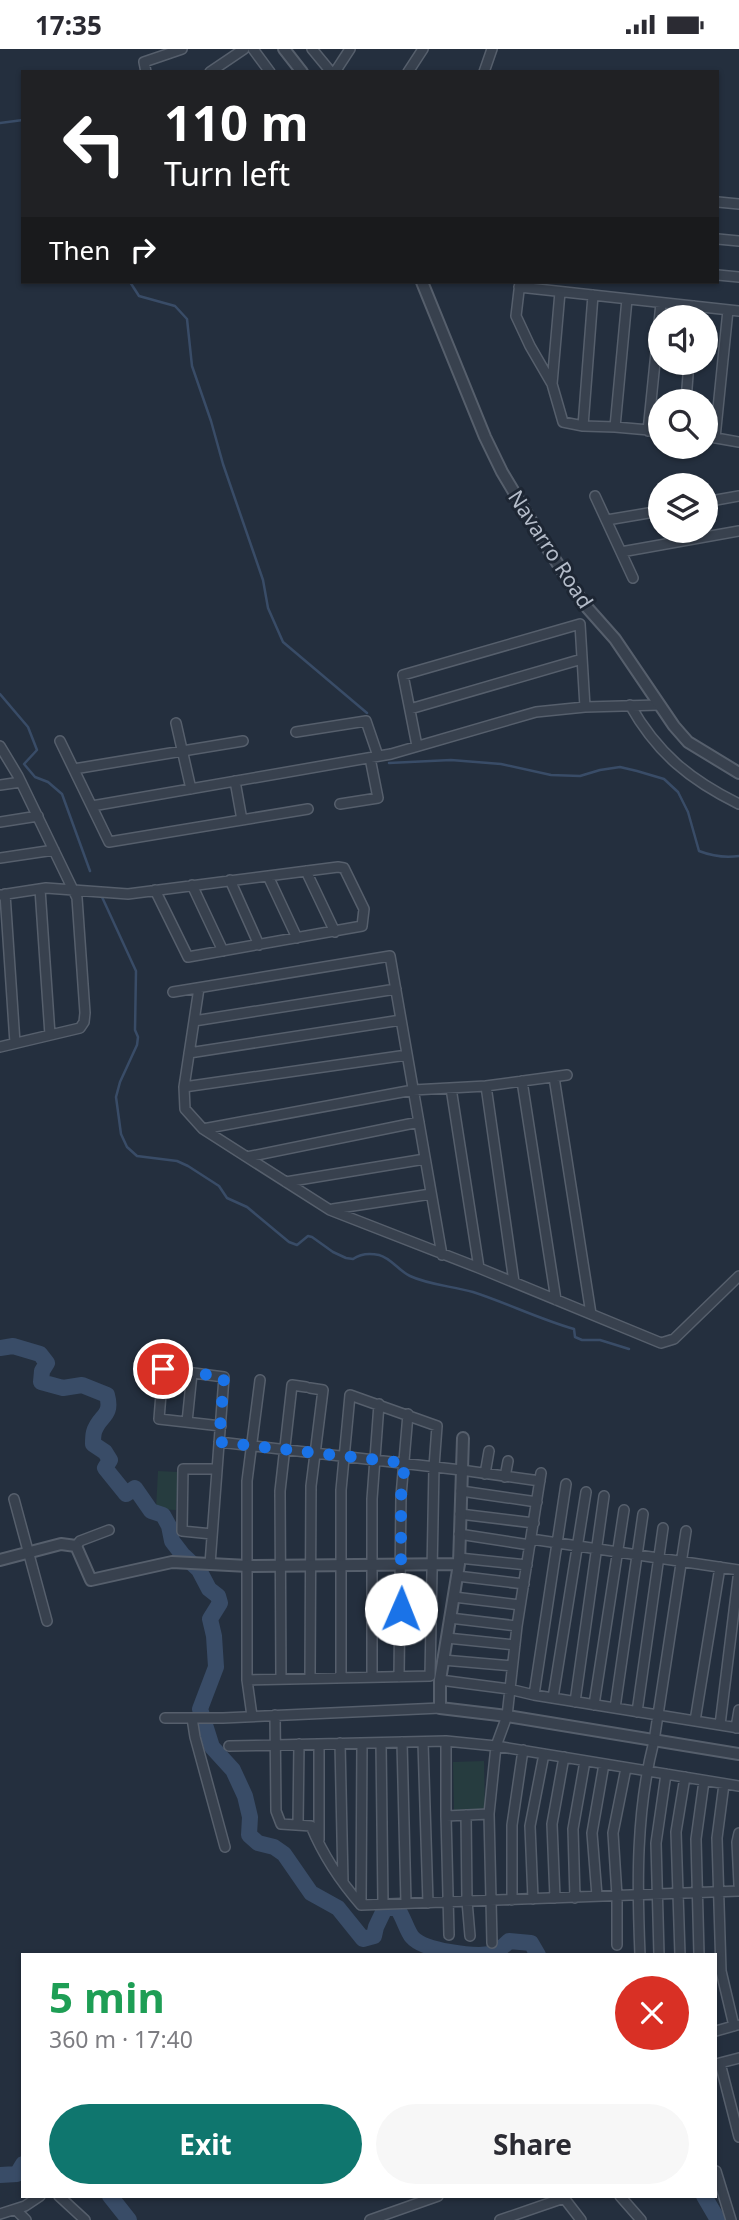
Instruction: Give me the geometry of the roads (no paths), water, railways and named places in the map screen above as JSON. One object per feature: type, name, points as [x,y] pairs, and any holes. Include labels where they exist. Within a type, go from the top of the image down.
[{"type":"street","points":[[146,70],[144,62],[182,49]]},
{"type":"street","points":[[213,70],[244,49]]},
{"type":"street","points":[[253,49],[269,70]]},
{"type":"street","points":[[284,49],[300,70]]},
{"type":"street","points":[[312,49],[331,70]]},
{"type":"street","points":[[335,70],[351,49]]},
{"type":"street","points":[[409,70],[423,49]]},
{"type":"street","points":[[485,70],[492,49]]},
{"type":"street","points":[[719,202],[739,204]]},
{"type":"street","points":[[719,239],[739,241]]},
{"type":"street","points":[[719,275],[739,277]]},
{"type":"street","name":"Navarro Road","points":[[423,284],[502,473],[548,549],[577,593],[614,639],[688,742],[739,773]]},
{"type":"street","points":[[648,431],[563,422],[552,384],[516,316],[520,284],[560,292],[683,305]]},
{"type":"street","points":[[552,384],[560,292]]},
{"type":"street","points":[[583,426],[593,295]]},
{"type":"street","points":[[615,427],[627,299]]},
{"type":"street","points":[[652,389],[661,303]]},
{"type":"street","points":[[718,309],[739,311]]},
{"type":"street","points":[[717,389],[728,310]]},
{"type":"street","points":[[718,438],[739,442]]},
{"type":"street","points":[[596,496],[634,578]]},
{"type":"street","points":[[718,500],[739,496]]},
{"type":"street","points":[[607,520],[648,513]]},
{"type":"street","points":[[621,552],[739,531]]},
{"type":"street","points":[[417,746],[403,675],[580,624],[585,707]]},
{"type":"street","points":[[410,709],[582,659]]},
{"type":"street","points":[[630,705],[661,751],[716,793],[739,804]]},
{"type":"street","points":[[92,806],[374,757],[515,717],[558,709],[659,705]]},
{"type":"street","points":[[296,732],[366,721],[374,757],[378,798],[340,804]]},
{"type":"street","points":[[176,723],[191,789]]},
{"type":"street","points":[[60,741],[109,842],[308,809]]},
{"type":"street","points":[[74,769],[243,741]]},
{"type":"street","points":[[0,746],[21,782],[77,898],[84,1022],[80,1028],[0,1047]]},
{"type":"street","points":[[235,781],[242,820]]},
{"type":"street","points":[[0,785],[21,782]]},
{"type":"street","points":[[0,822],[38,816]]},
{"type":"street","points":[[0,858],[54,850]]},
{"type":"street","points":[[15,1043],[3,894],[65,888],[73,891],[128,894],[155,890],[230,880],[338,867],[344,868],[364,909],[362,926],[188,957],[155,890]]},
{"type":"street","points":[[306,871],[335,932]]},
{"type":"street","points":[[268,876],[297,938]]},
{"type":"street","points":[[230,880],[259,945]]},
{"type":"street","points":[[192,885],[223,951]]},
{"type":"street","points":[[40,889],[50,1035]]},
{"type":"street","points":[[173,992],[390,956],[442,1255]]},
{"type":"street","points":[[199,988],[184,1087],[185,1109],[203,1129],[330,1210],[661,1343],[674,1339],[739,1276]]},
{"type":"street","points":[[194,1021],[396,989]]},
{"type":"street","points":[[189,1053],[401,1020]]},
{"type":"street","points":[[184,1087],[407,1055]]},
{"type":"street","points":[[203,1129],[414,1090],[486,1086],[567,1075]]},
{"type":"street","points":[[554,1077],[591,1314]]},
{"type":"street","points":[[522,1081],[556,1300]]},
{"type":"street","points":[[486,1086],[514,1282]]},
{"type":"street","points":[[451,1088],[478,1268]]},
{"type":"street","points":[[247,1157],[419,1122]]},
{"type":"street","points":[[286,1182],[425,1159]]},
{"type":"street","points":[[330,1210],[431,1195]]},
{"type":"street","points":[[205,1563],[212,1534],[224,1377],[163,1369],[159,1419],[220,1426]]},
{"type":"street","points":[[187,1422],[192,1373]]},
{"type":"street","points":[[140,1374],[162,1376]]},
{"type":"street","points":[[252,1716],[247,1680],[247,1481],[260,1380]]},
{"type":"street","points":[[281,1679],[280,1492],[292,1385],[323,1389],[311,1486],[310,1678]]},
{"type":"street","points":[[247,1680],[310,1678],[341,1678],[430,1676],[437,1426],[350,1395],[341,1490],[341,1678]]},
{"type":"street","points":[[372,1677],[372,1565],[379,1404]]},
{"type":"street","points":[[400,1677],[401,1496],[408,1414]]},
{"type":"street","points":[[440,1708],[440,1680],[458,1566],[463,1438]]},
{"type":"street","points":[[219,1442],[505,1477],[541,1477],[520,1605],[506,1716],[496,1746],[489,1814],[492,1943]]},
{"type":"street","points":[[485,1474],[489,1451]]},
{"type":"street","points":[[505,1477],[508,1461]]},
{"type":"street","points":[[212,1534],[182,1531],[183,1469],[217,1469]]},
{"type":"street","points":[[534,1695],[566,1484]]},
{"type":"street","points":[[461,1491],[537,1502]]},
{"type":"street","points":[[553,1698],[586,1492]]},
{"type":"street","points":[[575,1702],[604,1496]]},
{"type":"street","points":[[14,1499],[47,1621]]},
{"type":"street","points":[[594,1705],[624,1510]]},
{"type":"street","points":[[460,1514],[534,1523]]},
{"type":"street","points":[[615,1708],[643,1514]]},
{"type":"street","points":[[637,1712],[663,1528]]},
{"type":"street","points":[[76,1546],[80,1541],[109,1530]]},
{"type":"street","points":[[639,1953],[638,1835],[646,1771],[654,1741],[687,1531]]},
{"type":"street","points":[[459,1534],[578,1545],[739,1570],[720,1725]]},
{"type":"street","points":[[0,1560],[61,1544],[76,1546]]},
{"type":"street","points":[[76,1546],[91,1580],[172,1562],[248,1566],[527,1565]]},
{"type":"street","points":[[458,1566],[524,1584]]},
{"type":"street","points":[[695,1721],[719,1567]]},
{"type":"street","points":[[454,1597],[520,1605]]},
{"type":"street","points":[[450,1618],[517,1626]]},
{"type":"street","points":[[447,1638],[515,1645]]},
{"type":"street","points":[[443,1660],[512,1666]]},
{"type":"street","points":[[440,1680],[738,1728],[739,1710]]},
{"type":"street","points":[[165,1718],[440,1708],[506,1716],[739,1754]]},
{"type":"street","points":[[275,1715],[276,1811],[281,1824],[311,1826],[319,1846],[337,1865]]},
{"type":"street","points":[[192,1718],[225,1847]]},
{"type":"street","points":[[229,1746],[446,1741],[523,1750],[739,1786]]},
{"type":"street","points":[[446,1741],[449,1935]]},
{"type":"street","points":[[382,1742],[383,1904]]},
{"type":"street","points":[[402,1742],[406,1903]]},
{"type":"street","points":[[423,1742],[428,1903]]},
{"type":"street","points":[[361,1905],[362,1743]]},
{"type":"street","points":[[298,1825],[299,1744]]},
{"type":"street","points":[[319,1744],[319,1846]]},
{"type":"street","points":[[340,1744],[337,1865],[342,1884],[361,1905]]},
{"type":"street","points":[[512,1900],[512,1825],[523,1750]]},
{"type":"street","points":[[533,1899],[530,1826],[544,1754]]},
{"type":"street","points":[[555,1898],[552,1824],[564,1757]]},
{"type":"street","points":[[575,1898],[573,1829],[585,1761]]},
{"type":"street","points":[[597,1896],[592,1833],[604,1764]]},
{"type":"street","points":[[617,1945],[613,1833],[626,1767]]},
{"type":"street","points":[[659,1953],[657,1836],[666,1774]]},
{"type":"street","points":[[680,1953],[676,1832],[685,1777]]},
{"type":"street","points":[[699,1953],[696,1839],[704,1781]]},
{"type":"street","points":[[717,2029],[736,2025],[720,1972],[717,1838],[724,1784]]},
{"type":"street","points":[[446,1816],[489,1814]]},
{"type":"street","points":[[466,1815],[470,1936]]},
{"type":"street","points":[[739,1833],[739,1885]]},
{"type":"street","points":[[361,1905],[739,1891]]},
{"type":"street","points":[[739,2058],[718,2064],[739,2137]]},
{"type":"street","points":[[717,2174],[730,2220]]},
{"type":"street","points":[[0,2214],[16,2210],[37,2198]]},
{"type":"street","points":[[61,2198],[85,2220]]},
{"type":"street","points":[[370,2220],[386,2217],[433,2198]]},
{"type":"street","points":[[500,2220],[564,2198],[580,2220]]},
{"type":"street","points":[[622,2198],[641,2220]]},
{"type":"street","points":[[16,2210],[26,2220]]},
{"type":"waterway","points":[[0,123],[21,120]]},
{"type":"waterway","points":[[131,284],[139,296],[175,306],[187,319],[192,366],[263,580],[268,608],[283,642],[367,713]]},
{"type":"waterway","points":[[0,694],[28,727],[37,750],[24,764],[35,777],[48,782],[62,794],[90,871]]},
{"type":"waterway","points":[[389,763],[451,760],[501,764],[551,775],[580,776],[620,767],[637,771],[664,779],[678,792],[688,812],[699,851],[719,856],[739,856]]},
{"type":"waterway","points":[[102,897],[136,971],[137,1045],[116,1097],[121,1134],[127,1147],[137,1156],[177,1161],[188,1166],[219,1186],[227,1198],[247,1207],[289,1242],[297,1245],[308,1236],[346,1258],[353,1259],[365,1254],[379,1255],[417,1279],[473,1292],[574,1329],[575,1337],[582,1340],[600,1340],[629,1349]]},
{"type":"waterway","points":[[0,1348],[13,1346],[40,1354],[47,1363],[42,1371],[41,1382],[63,1388],[82,1385],[107,1395],[107,1412],[96,1426],[93,1440],[93,1444],[105,1452],[110,1460],[105,1468],[126,1494],[135,1488],[151,1511],[163,1515],[172,1541],[199,1570],[209,1589],[218,1596],[220,1603],[210,1619],[216,1667],[200,1709],[212,1747],[233,1770],[245,1796],[250,1817],[249,1835],[258,1843],[274,1847],[284,1854],[311,1893],[338,1908],[363,1939],[374,1936],[385,1908],[397,1908],[412,1937],[418,1942],[456,1953]]},
{"type":"waterway","points":[[494,1953],[509,1941],[531,1943],[537,1953]]},
{"type":"waterway","points":[[0,2175],[17,2174],[21,2167]]},
{"type":"waterway","points":[[112,2198],[129,2220]]},
{"type":"waterway","points":[[705,2198],[718,2220]]}]
